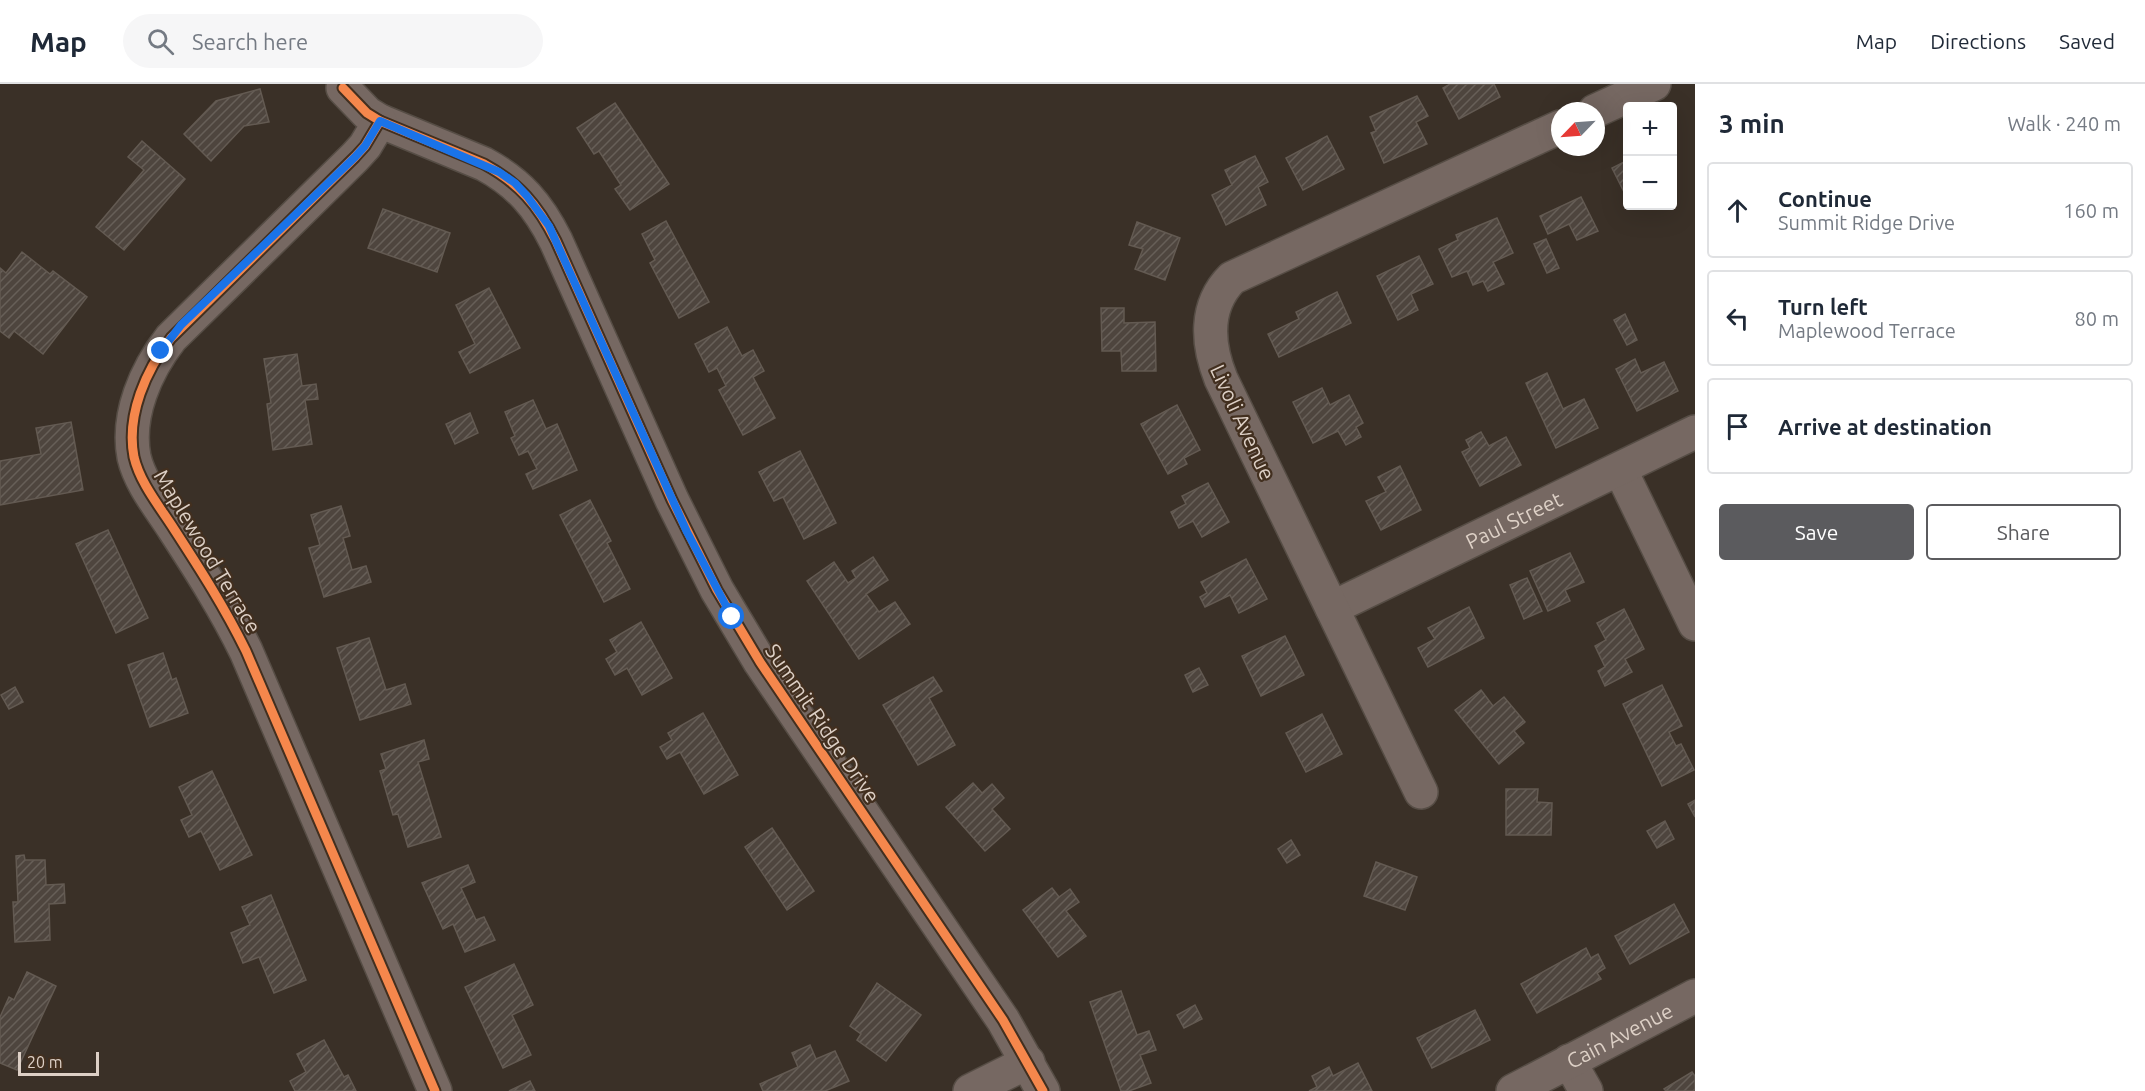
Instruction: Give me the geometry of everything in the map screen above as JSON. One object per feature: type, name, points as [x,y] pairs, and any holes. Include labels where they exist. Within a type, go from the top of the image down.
[{"type":"street","points":[[1605,106],[1654,84]]},
{"type":"street","name":"Summit Ridge Drive","points":[[343,88],[367,113],[380,121],[499,172],[515,183],[539,210],[556,241],[682,522],[722,599],[760,662],[1003,1020],[1043,1091]]},
{"type":"street","name":"Maplewood Terrace","points":[[380,121],[365,146],[355,157],[171,338],[153,364],[140,396],[132,444],[135,459],[147,486],[224,607],[246,651],[435,1091]]},
{"type":"street","name":"Livoli Avenue","points":[[1421,792],[1215,365],[1210,334],[1211,316],[1215,302],[1232,278],[1551,131]]},
{"type":"street","name":"Paul Street","points":[[1332,608],[1695,432]]},
{"type":"street","points":[[1620,469],[1695,624]]},
{"type":"street","name":"Cain Avenue","points":[[1513,1091],[1695,996]]},
{"type":"street","points":[[1569,1061],[1586,1091]]},
{"type":"street","points":[[970,1091],[1028,1062]]},
{"type":"building","points":[[1450,84],[1494,84],[1500,97],[1459,119],[1443,88]]},
{"type":"building","points":[[260,89],[269,122],[244,126],[211,161],[184,134],[216,101]]},
{"type":"building","points":[[1417,96],[1428,116],[1416,122],[1427,144],[1384,163],[1371,133],[1376,131],[1370,117]]},
{"type":"building","points":[[615,103],[669,184],[630,210],[615,189],[621,185],[599,151],[594,154],[577,128]]},
{"type":"building","points":[[1327,136],[1344,169],[1303,190],[1286,158]]},
{"type":"building","points":[[142,141],[185,179],[124,250],[96,227],[144,170],[128,157]]},
{"type":"building","points":[[1255,156],[1268,182],[1258,187],[1266,205],[1226,225],[1212,195],[1232,185],[1225,170]]},
{"type":"building","points":[[1623,162],[1623,190],[1612,168]]},
{"type":"building","points":[[1581,197],[1598,231],[1577,240],[1569,224],[1548,234],[1540,216]]},
{"type":"building","points":[[383,209],[450,233],[437,272],[368,248]]},
{"type":"building","points":[[1497,218],[1513,253],[1493,262],[1504,284],[1488,291],[1483,281],[1473,285],[1467,271],[1452,277],[1439,249],[1458,240],[1456,235]]},
{"type":"building","points":[[666,221],[709,302],[679,318],[650,263],[655,260],[642,234]]},
{"type":"building","points":[[1137,222],[1180,238],[1165,280],[1135,269],[1143,249],[1129,245]]},
{"type":"building","points":[[1546,239],[1559,268],[1547,273],[1534,244]]},
{"type":"building","points":[[22,252],[50,274],[53,271],[87,297],[43,354],[14,331],[9,338],[0,331],[0,268],[6,273]]},
{"type":"building","points":[[1419,256],[1433,284],[1411,294],[1418,310],[1398,320],[1377,276]]},
{"type":"building","points":[[489,288],[520,348],[470,373],[459,352],[475,344],[456,305]]},
{"type":"building","points":[[1337,292],[1351,323],[1279,357],[1268,334],[1299,319],[1296,312]]},
{"type":"building","points":[[1101,308],[1124,308],[1124,323],[1155,322],[1156,371],[1122,371],[1121,351],[1102,351]]},
{"type":"building","points":[[1625,314],[1637,340],[1627,345],[1614,320]]},
{"type":"building","points":[[727,327],[742,356],[753,350],[764,371],[753,377],[775,418],[743,435],[719,390],[726,386],[717,368],[709,372],[695,344]]},
{"type":"building","points":[[297,354],[302,386],[316,384],[318,399],[305,400],[312,444],[273,450],[267,404],[271,403],[264,359]]},
{"type":"building","points":[[1635,359],[1641,373],[1664,362],[1678,391],[1637,411],[1616,369]]},
{"type":"building","points":[[1547,373],[1563,409],[1584,399],[1598,428],[1556,448],[1526,383]]},
{"type":"building","points":[[1322,388],[1330,405],[1349,395],[1363,423],[1356,427],[1361,437],[1346,445],[1338,431],[1313,443],[1293,402]]},
{"type":"building","points":[[533,400],[546,429],[557,424],[577,470],[533,489],[526,474],[537,469],[528,451],[519,455],[511,438],[515,436],[505,412]]},
{"type":"building","points":[[1177,405],[1200,450],[1184,458],[1187,464],[1168,474],[1141,424]]},
{"type":"building","points":[[470,413],[478,433],[455,444],[446,424]]},
{"type":"building","points":[[71,422],[83,490],[0,505],[0,461],[41,454],[36,428]]},
{"type":"building","points":[[1481,432],[1489,446],[1506,437],[1521,465],[1480,486],[1462,452],[1470,448],[1466,440]]},
{"type":"building","points":[[800,451],[836,523],[804,539],[783,497],[774,501],[759,472]]},
{"type":"building","points":[[1400,466],[1421,510],[1381,530],[1366,501],[1386,492],[1378,477]]},
{"type":"building","points":[[1208,483],[1229,522],[1202,537],[1193,521],[1179,528],[1171,512],[1186,504],[1182,496]]},
{"type":"building","points":[[590,500],[611,541],[607,543],[630,589],[604,602],[560,515]]},
{"type":"building","points":[[341,506],[350,536],[343,538],[352,570],[366,566],[371,582],[324,597],[309,548],[320,545],[311,515]]},
{"type":"building","points":[[108,530],[148,618],[116,633],[76,544]]},
{"type":"building","points":[[1570,553],[1584,582],[1565,590],[1570,601],[1548,611],[1530,571]]},
{"type":"building","points":[[873,557],[888,580],[866,594],[879,612],[895,602],[910,624],[859,659],[807,581],[834,562],[848,583],[856,578],[852,571]]},
{"type":"building","points":[[1246,559],[1267,599],[1239,613],[1230,595],[1205,607],[1200,597],[1207,593],[1201,582]]},
{"type":"building","points":[[1527,578],[1542,611],[1524,619],[1510,585]]},
{"type":"building","points":[[1469,607],[1484,638],[1428,667],[1418,648],[1435,639],[1428,628]]},
{"type":"building","points":[[1624,609],[1644,649],[1625,659],[1632,672],[1605,686],[1598,671],[1605,667],[1595,646],[1606,640],[1597,623]]},
{"type":"building","points":[[641,622],[672,678],[642,695],[627,668],[615,675],[606,659],[617,652],[610,640]]},
{"type":"building","points":[[1285,636],[1304,675],[1261,696],[1242,656]]},
{"type":"building","points":[[369,638],[386,690],[405,684],[411,704],[360,720],[337,648]]},
{"type":"building","points":[[163,653],[172,680],[176,678],[188,713],[150,727],[128,665]]},
{"type":"building","points":[[1199,668],[1208,685],[1193,692],[1185,675]]},
{"type":"building","points":[[933,677],[942,691],[929,698],[955,745],[918,765],[883,705]]},
{"type":"building","points":[[1662,685],[1682,726],[1669,732],[1676,746],[1681,744],[1694,770],[1662,786],[1623,704]]},
{"type":"building","points":[[15,687],[23,702],[9,709],[1,695]]},
{"type":"building","points":[[1481,690],[1493,706],[1504,697],[1525,722],[1514,731],[1524,743],[1499,764],[1455,710]]},
{"type":"building","points":[[703,713],[738,775],[704,794],[680,752],[667,759],[660,747],[672,740],[668,733]]},
{"type":"building","points":[[1322,714],[1342,754],[1306,772],[1286,733]]},
{"type":"building","points":[[424,740],[429,759],[418,762],[441,837],[408,847],[398,814],[393,815],[380,771],[386,769],[381,754]]},
{"type":"building","points":[[212,771],[252,855],[220,870],[201,831],[189,837],[181,820],[192,815],[179,787]]},
{"type":"building","points":[[973,783],[982,793],[992,784],[1004,798],[992,809],[1010,829],[985,851],[946,807]]},
{"type":"building","points":[[1506,789],[1538,789],[1537,802],[1552,803],[1551,835],[1506,835]]},
{"type":"building","points":[[1695,800],[1695,817],[1688,804]]},
{"type":"building","points":[[1665,821],[1674,839],[1657,848],[1647,831]]},
{"type":"building","points":[[772,828],[814,891],[787,910],[745,847]]},
{"type":"building","points":[[1291,840],[1300,855],[1287,863],[1278,849]]},
{"type":"building","points":[[24,855],[25,860],[45,860],[46,885],[64,884],[65,903],[49,904],[50,940],[15,942],[13,902],[18,902],[16,856]]},
{"type":"building","points":[[1376,862],[1417,877],[1405,910],[1364,896]]},
{"type":"building","points":[[468,865],[475,882],[461,888],[476,920],[484,917],[495,940],[465,952],[453,924],[443,929],[422,883]]},
{"type":"building","points":[[1052,888],[1059,897],[1070,889],[1079,902],[1066,911],[1086,936],[1058,957],[1023,910]]},
{"type":"building","points":[[271,895],[306,980],[274,993],[259,957],[243,963],[231,933],[250,925],[242,907]]},
{"type":"building","points":[[1674,904],[1689,932],[1630,964],[1615,936]]},
{"type":"building","points":[[1586,948],[1591,958],[1598,954],[1605,968],[1597,973],[1601,979],[1537,1013],[1521,984]]},
{"type":"building","points":[[514,964],[533,1005],[512,1015],[531,1055],[503,1068],[465,987]]},
{"type":"building","points":[[27,972],[56,986],[17,1070],[0,1063],[0,1017],[9,997],[14,1000]]},
{"type":"building","points":[[877,983],[921,1015],[886,1061],[857,1040],[861,1034],[850,1026]]},
{"type":"building","points":[[1121,991],[1137,1035],[1149,1031],[1156,1050],[1140,1055],[1151,1083],[1129,1091],[1121,1091],[1090,1002]]},
{"type":"building","points":[[1195,1005],[1202,1019],[1184,1028],[1177,1015]]},
{"type":"building","points":[[1475,1010],[1490,1040],[1432,1068],[1417,1038]]},
{"type":"building","points":[[324,1040],[344,1077],[348,1075],[356,1091],[295,1091],[290,1081],[306,1072],[297,1054]]},
{"type":"building","points":[[810,1045],[816,1059],[835,1051],[849,1081],[825,1091],[763,1091],[760,1084],[798,1067],[792,1053]]},
{"type":"building","points":[[1358,1063],[1372,1091],[1309,1091],[1317,1087],[1312,1076],[1329,1067],[1333,1076]]},
{"type":"building","points":[[1692,1072],[1695,1076],[1695,1091],[1666,1091],[1664,1089]]},
{"type":"building","points":[[530,1081],[535,1091],[509,1091]]},
{"type":"cycle path","points":[[343,88],[367,113],[380,121],[496,171],[517,187],[542,216],[556,241],[672,500],[717,590],[760,662],[1003,1020],[1043,1091]]},
{"type":"cycle path","points":[[380,121],[365,146],[355,157],[171,338],[154,364],[140,394],[132,441],[137,467],[146,485],[212,589],[246,651],[435,1091]]},
{"type":"route","points":[[161,351],[181,325],[355,157],[365,146],[380,121],[484,164],[515,183],[539,210],[549,226],[672,500],[702,563],[732,617]]}]
